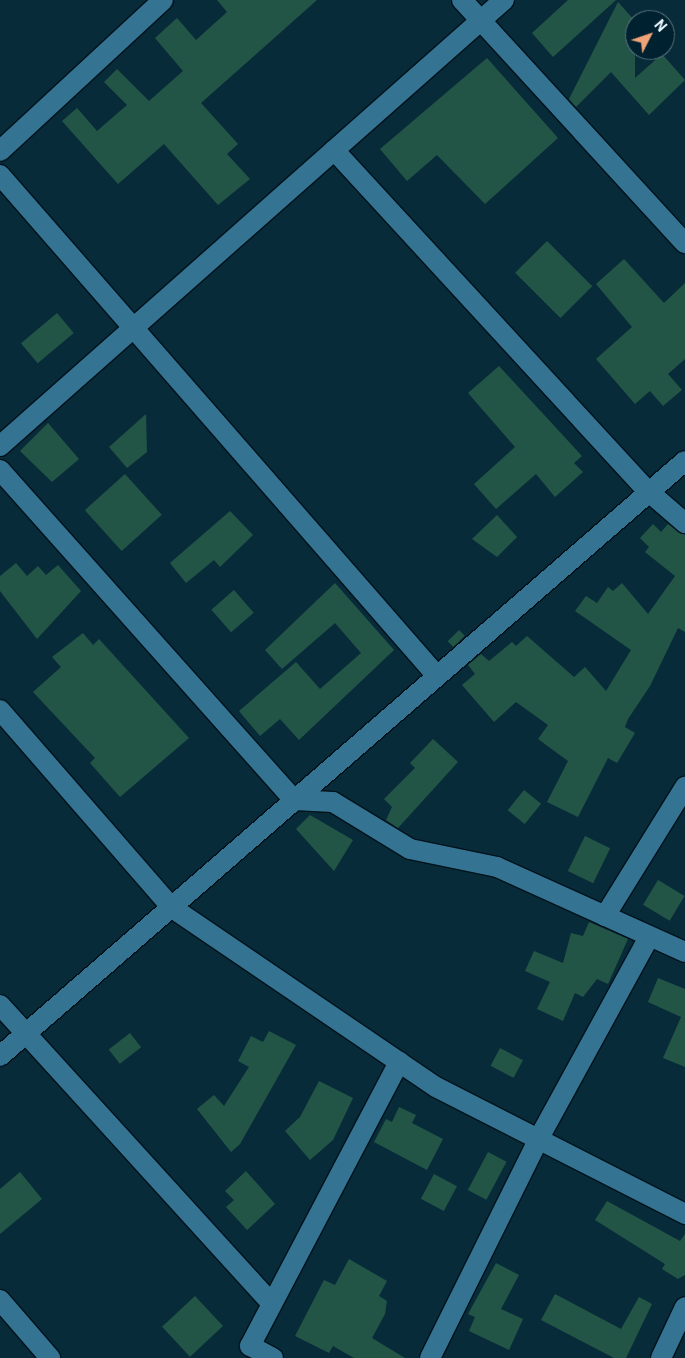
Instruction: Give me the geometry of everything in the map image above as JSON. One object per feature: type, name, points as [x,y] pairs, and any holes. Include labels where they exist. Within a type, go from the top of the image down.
[{"type":"street","points":[[0,151],[163,0]]},
{"type":"street","points":[[462,0],[685,243]]},
{"type":"street","points":[[0,446],[504,0]]},
{"type":"street","points":[[334,150],[649,492],[685,523]]},
{"type":"street","points":[[0,175],[135,326],[437,676]]},
{"type":"street","points":[[0,1056],[685,461]]},
{"type":"street","points":[[0,470],[294,800],[333,802],[410,849],[497,868],[685,952]]},
{"type":"street","points":[[0,710],[171,907],[436,1087],[685,1214]]},
{"type":"street","points":[[605,916],[685,787]]},
{"type":"street","points":[[430,1358],[539,1138],[649,937]]},
{"type":"street","points":[[0,1004],[25,1034],[272,1304]]},
{"type":"street","points":[[272,1358],[250,1346],[399,1062]]},
{"type":"street","points":[[0,1300],[50,1358]]},
{"type":"street","points":[[661,1358],[685,1308]]},
{"type":"building","points":[[217,0],[317,0],[201,103],[238,144],[227,154],[250,179],[218,205],[164,144],[118,184],[62,121],[77,108],[97,131],[127,105],[104,82],[117,69],[149,101],[183,71],[155,38],[177,18],[196,40],[227,12]]},
{"type":"building","points":[[568,0],[616,0],[553,57],[532,33]]},
{"type":"building","points":[[618,2],[625,10],[625,60],[635,60],[635,78],[655,60],[667,60],[685,80],[649,115],[611,72],[576,107],[569,99]]},
{"type":"building","points":[[487,58],[558,138],[485,204],[437,155],[407,181],[380,149]]},
{"type":"building","points":[[547,241],[592,286],[560,318],[515,273]]},
{"type":"building","points":[[624,259],[664,303],[685,283],[685,359],[668,374],[682,390],[663,406],[650,391],[635,404],[596,359],[632,327],[596,284]]},
{"type":"building","points":[[57,313],[74,333],[38,363],[21,343]]},
{"type":"building","points":[[499,366],[582,456],[574,463],[583,472],[555,497],[536,474],[496,509],[474,484],[515,447],[468,393]]},
{"type":"building","points":[[146,414],[147,452],[127,468],[109,447]]},
{"type":"building","points":[[48,423],[79,459],[52,482],[20,451]]},
{"type":"building","points":[[125,474],[162,515],[122,551],[85,510]]},
{"type":"building","points":[[230,511],[253,535],[220,567],[214,560],[186,583],[170,563]]},
{"type":"building","points":[[497,515],[517,537],[497,557],[472,539]]},
{"type":"building","points":[[653,524],[661,532],[668,524],[685,535],[685,632],[678,628],[650,686],[628,719],[625,727],[635,733],[617,763],[608,758],[578,817],[547,802],[568,761],[538,739],[548,725],[516,702],[494,722],[462,685],[475,674],[468,665],[481,654],[489,661],[512,642],[516,646],[527,636],[574,677],[585,667],[606,691],[631,650],[575,611],[586,596],[597,603],[608,587],[613,591],[622,583],[648,614],[675,576],[645,552],[649,547],[640,538]]},
{"type":"building","points":[[16,563],[27,576],[38,566],[46,575],[58,565],[81,591],[37,639],[0,591],[0,576]]},
{"type":"building","points":[[335,583],[394,650],[299,740],[280,719],[260,736],[239,711],[296,662],[320,689],[361,653],[335,623],[282,669],[265,650]]},
{"type":"building","points":[[234,590],[254,613],[231,632],[211,610]]},
{"type":"building","points":[[459,630],[465,636],[453,647],[448,641]]},
{"type":"building","points":[[83,633],[93,645],[99,639],[189,738],[120,797],[90,763],[95,758],[33,692],[61,667],[52,657]]},
{"type":"building","points":[[433,739],[458,762],[398,828],[386,820],[392,807],[384,799],[415,768],[410,763]]},
{"type":"building","points":[[524,790],[541,804],[525,824],[508,810]]},
{"type":"building","points":[[310,815],[353,840],[334,871],[296,829]]},
{"type":"building","points":[[585,836],[610,848],[593,883],[568,871]]},
{"type":"building","points":[[658,880],[685,896],[670,921],[643,905]]},
{"type":"building","points":[[589,922],[628,939],[608,984],[597,979],[583,997],[575,993],[563,1021],[537,1009],[550,982],[525,971],[534,951],[563,963],[571,933],[583,936]]},
{"type":"building","points":[[658,978],[685,989],[685,1067],[663,1058],[681,1017],[648,1002]]},
{"type":"building","points":[[269,1031],[296,1045],[240,1144],[231,1152],[197,1109],[214,1095],[224,1106],[249,1067],[238,1061],[251,1036],[263,1042]]},
{"type":"building","points":[[130,1033],[141,1047],[120,1064],[109,1050]]},
{"type":"building","points":[[500,1048],[523,1060],[514,1078],[491,1066]]},
{"type":"building","points":[[319,1081],[353,1098],[333,1140],[310,1160],[285,1131],[300,1117]]},
{"type":"building","points":[[399,1107],[416,1115],[412,1123],[443,1139],[427,1170],[374,1142],[386,1119],[392,1122]]},
{"type":"building","points":[[488,1152],[507,1162],[486,1200],[468,1190]]},
{"type":"building","points":[[246,1171],[275,1204],[247,1230],[226,1207],[234,1200],[225,1191]]},
{"type":"building","points":[[20,1172],[42,1199],[0,1234],[0,1189]]},
{"type":"building","points":[[434,1174],[457,1186],[444,1211],[421,1199]]},
{"type":"building","points":[[607,1201],[680,1241],[685,1234],[685,1275],[678,1279],[662,1269],[665,1264],[595,1220]]},
{"type":"building","points":[[349,1259],[387,1281],[379,1296],[387,1301],[385,1314],[372,1338],[405,1358],[354,1358],[333,1346],[329,1353],[295,1336],[324,1280],[335,1285]]},
{"type":"building","points":[[496,1263],[519,1275],[501,1309],[523,1319],[509,1350],[469,1331],[475,1317],[468,1314]]},
{"type":"building","points":[[555,1294],[621,1329],[639,1297],[652,1304],[626,1358],[614,1358],[541,1320]]},
{"type":"building","points":[[195,1296],[223,1326],[190,1357],[162,1327]]}]
